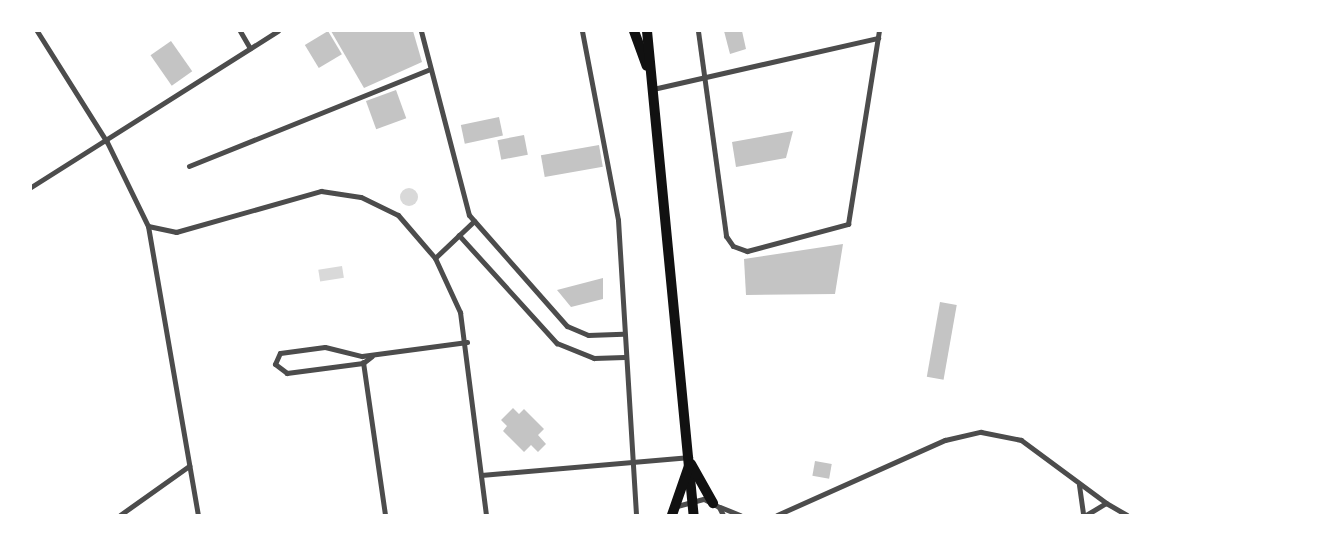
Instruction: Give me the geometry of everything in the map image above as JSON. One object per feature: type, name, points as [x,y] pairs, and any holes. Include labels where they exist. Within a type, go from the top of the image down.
[{"type":"main road","points":[[634,31],[652,83]]},
{"type":"main road","points":[[647,31],[694,515]]},
{"type":"main road","points":[[690,460],[716,505]]},
{"type":"main road","points":[[672,515],[690,460]]},
{"type":"street","points":[[37,31],[107,142],[148,226],[198,515]]},
{"type":"street","points":[[240,31],[250,48]]},
{"type":"street","points":[[31,187],[107,142],[278,31]]},
{"type":"street","points":[[422,31],[465,208],[474,221],[568,326],[588,335],[623,334]]},
{"type":"street","points":[[582,31],[618,220],[624,357],[636,515]]},
{"type":"street","points":[[652,83],[705,78],[879,34],[848,224],[753,250],[732,246],[726,236],[705,78],[698,31]]},
{"type":"street","points":[[189,166],[430,69]]},
{"type":"street","points":[[148,226],[176,232],[310,193],[335,191],[361,197],[398,215],[435,258],[455,297],[467,342],[486,515]]},
{"type":"street","points":[[435,258],[474,221]]},
{"type":"street","points":[[459,235],[557,343],[594,358],[624,357]]},
{"type":"street","points":[[372,356],[363,363],[287,373],[275,364],[280,353],[325,347],[362,356],[372,356],[467,342]]},
{"type":"street","points":[[362,356],[385,515]]},
{"type":"street","points":[[776,515],[938,443],[981,432],[1021,440],[1079,485],[1127,515]]},
{"type":"street","points":[[481,475],[632,462],[690,460]]},
{"type":"street","points":[[120,515],[190,466]]},
{"type":"street","points":[[1079,485],[1084,515],[1106,503]]},
{"type":"street","points":[[672,515],[681,502],[693,499],[716,505],[740,515]]},
{"type":"street","points":[[716,505],[723,515]]},
{"type":"shaded area","points":[[409,188],[415,191],[418,197],[415,203],[409,206],[403,203],[400,197],[403,191]]},
{"type":"shaded area","points":[[342,266],[344,278],[320,282],[318,270]]},
{"type":"building","points":[[328,31],[342,54],[319,68],[305,45]]},
{"type":"building","points":[[331,31],[413,31],[422,62],[364,88]]},
{"type":"building","points":[[724,31],[742,31],[746,49],[730,54]]},
{"type":"building","points":[[171,41],[192,71],[172,86],[151,55]]},
{"type":"building","points":[[396,90],[406,118],[376,129],[366,101]]},
{"type":"building","points":[[499,117],[503,136],[465,144],[461,125]]},
{"type":"building","points":[[793,131],[786,158],[736,167],[732,142]]},
{"type":"building","points":[[524,135],[528,155],[501,160],[497,140]]},
{"type":"building","points":[[599,145],[603,167],[545,177],[541,155]]},
{"type":"building","points":[[843,244],[835,294],[746,295],[744,259]]},
{"type":"building","points":[[603,278],[603,299],[571,307],[557,290]]},
{"type":"building","points":[[940,302],[957,305],[944,380],[927,377]]},
{"type":"building","points":[[513,408],[519,414],[524,409],[544,429],[538,435],[546,444],[538,452],[531,445],[524,452],[503,431],[507,426],[501,420]]},
{"type":"building","points":[[815,461],[832,464],[829,479],[812,476]]}]
